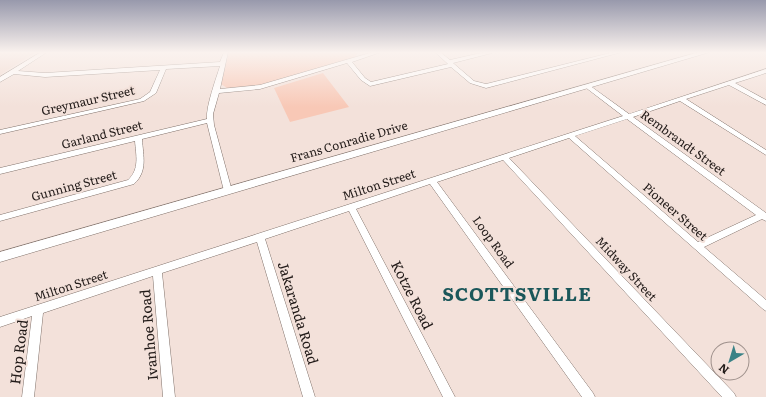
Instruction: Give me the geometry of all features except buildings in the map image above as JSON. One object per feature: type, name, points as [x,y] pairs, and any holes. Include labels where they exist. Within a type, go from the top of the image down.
[{"type":"street","points":[[0,80],[13,72],[45,75],[121,71]]},
{"type":"street","name":"Greymaur Street","points":[[0,132],[142,100],[153,93],[163,71]]},
{"type":"street","points":[[221,71],[210,108],[210,120],[228,191]]},
{"type":"street","points":[[215,91],[260,87],[316,71]]},
{"type":"street","points":[[356,71],[366,83],[370,84],[422,71]]},
{"type":"street","points":[[460,71],[476,84],[491,86],[549,71]]},
{"type":"street","name":"Frans Conradie Drive","points":[[0,257],[639,71]]},
{"type":"street","name":"Milton Street","points":[[0,322],[766,71]]},
{"type":"street","points":[[730,83],[766,103]]},
{"type":"street","name":"Rembrandt Street","points":[[587,86],[764,216]]},
{"type":"street","points":[[681,99],[766,153]]},
{"type":"street","name":"Garland Street","points":[[0,171],[210,120]]},
{"type":"street","name":"Pioneer Street","points":[[569,135],[766,306]]},
{"type":"street","name":"Gunning Street","points":[[0,218],[131,182],[139,174],[141,169],[138,138]]},
{"type":"street","name":"Midway Street","points":[[504,157],[730,397]]},
{"type":"street","name":"Loop Road","points":[[432,180],[589,397]]},
{"type":"street","name":"Kotze Road","points":[[351,207],[449,397]]},
{"type":"street","points":[[697,246],[764,216]]},
{"type":"street","name":"Jakaranda Road","points":[[260,237],[309,397]]},
{"type":"street","name":"Ivanhoe Road","points":[[157,270],[168,397]]},
{"type":"street","name":"Hop Road","points":[[28,397],[38,309]]},
{"type":"shaded area","points":[[0,71],[7,71],[0,75]]},
{"type":"shaded area","points":[[224,71],[310,71],[261,85],[227,88],[221,84]]},
{"type":"shaded area","points":[[323,73],[349,107],[290,122],[274,88]]},
{"type":"district","name":"SCOTTSVILLE","points":[[517,294]]}]
